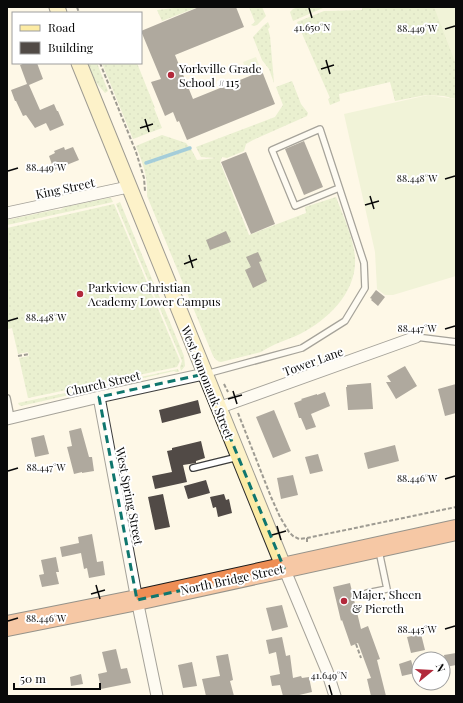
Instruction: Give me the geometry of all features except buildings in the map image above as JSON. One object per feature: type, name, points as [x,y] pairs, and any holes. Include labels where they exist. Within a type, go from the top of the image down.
[{"type":"highway","name":"North Bridge Street","points":[[7,626],[137,600],[456,530]]},
{"type":"street","name":"West Somonauk Street","points":[[79,64],[128,187],[284,568]]},
{"type":"street","name":"King Street","points":[[7,213],[128,187]]},
{"type":"street","name":"Tower Lane","points":[[218,408],[416,337]]},
{"type":"street","name":"Church Street","points":[[9,418],[204,374]]},
{"type":"street","name":"West Spring Street","points":[[99,397],[137,600],[157,696]]},
{"type":"street","points":[[284,568],[335,696]]},
{"type":"lane","points":[[204,374],[302,348],[345,321],[365,288],[364,264],[320,129],[272,150],[295,206],[339,188]]},
{"type":"lane","points":[[416,337],[456,342]]},
{"type":"lane","points":[[7,398],[9,418]]},
{"type":"lane","points":[[193,468],[239,457]]},
{"type":"lane","points":[[367,593],[387,589],[378,546]]},
{"type":"path","points":[[100,64],[136,152],[144,178],[145,195]]},
{"type":"path","points":[[18,356],[29,354]]},
{"type":"path","points":[[223,382],[227,391]]},
{"type":"path","points":[[237,411],[280,517],[288,533],[299,539],[456,507]]},
{"type":"path","points":[[356,644],[361,658]]},
{"type":"highlighted area","points":[[204,374],[284,568],[137,600],[99,397]]},
{"type":"green space","points":[[198,7],[162,21],[157,10]]},
{"type":"green space","points":[[249,7],[262,7],[266,16],[257,25],[251,25],[255,22]]},
{"type":"green space","points":[[299,7],[323,8],[293,21],[290,12]]},
{"type":"green space","points":[[434,7],[456,7],[456,65]]},
{"type":"green space","points":[[456,7],[456,99],[444,96],[426,95],[395,101],[390,82],[339,94],[340,101],[330,105],[328,99],[330,98],[297,22],[324,11],[362,10],[362,8]]},
{"type":"green space","points":[[268,22],[270,27],[268,29],[270,36],[274,83],[269,69],[262,60],[253,37]]},
{"type":"green space","points":[[256,57],[261,70],[248,75],[243,62]]},
{"type":"green space","points":[[86,64],[97,64],[108,91],[105,93],[93,79]]},
{"type":"green space","points":[[102,64],[137,64],[162,128],[133,139]]},
{"type":"green space","points":[[292,81],[301,104],[308,113],[307,116],[253,140],[246,144],[244,151],[227,158],[222,157],[220,162],[249,235],[306,213],[305,207],[336,197],[353,243],[355,258],[351,282],[339,304],[321,321],[310,328],[261,352],[221,362],[213,355],[147,196],[146,176],[136,146],[162,135],[186,143],[189,147],[145,163],[146,165],[191,149],[197,160],[216,158],[201,157],[196,147],[275,117],[283,105],[276,87]]},
{"type":"green space","points":[[428,95],[456,99],[456,276],[393,295],[385,295],[377,289],[375,252],[344,114]]},
{"type":"green space","points":[[111,198],[113,202],[7,225],[7,220],[60,210],[65,207]]},
{"type":"green space","points":[[120,202],[184,356],[185,366],[181,371],[180,367],[182,361],[116,204]]},
{"type":"green space","name":"Parkview Christian Academy Lower Campus","points":[[114,204],[180,361],[177,367],[28,398],[19,358],[29,356],[28,352],[18,354],[12,328],[8,329],[7,324],[7,228]]},
{"type":"green space","points":[[178,369],[179,372],[174,371],[21,406],[18,403]]},
{"type":"waterway","points":[[146,163],[190,148]]},
{"type":"place","name":"Yorkville Grade School #115","points":[[171,75]]},
{"type":"place","name":"Parkview Christian Academy Lower Campus","points":[[80,294]]},
{"type":"place","name":"Majer, Sheen & Piereth","points":[[344,601]]}]
